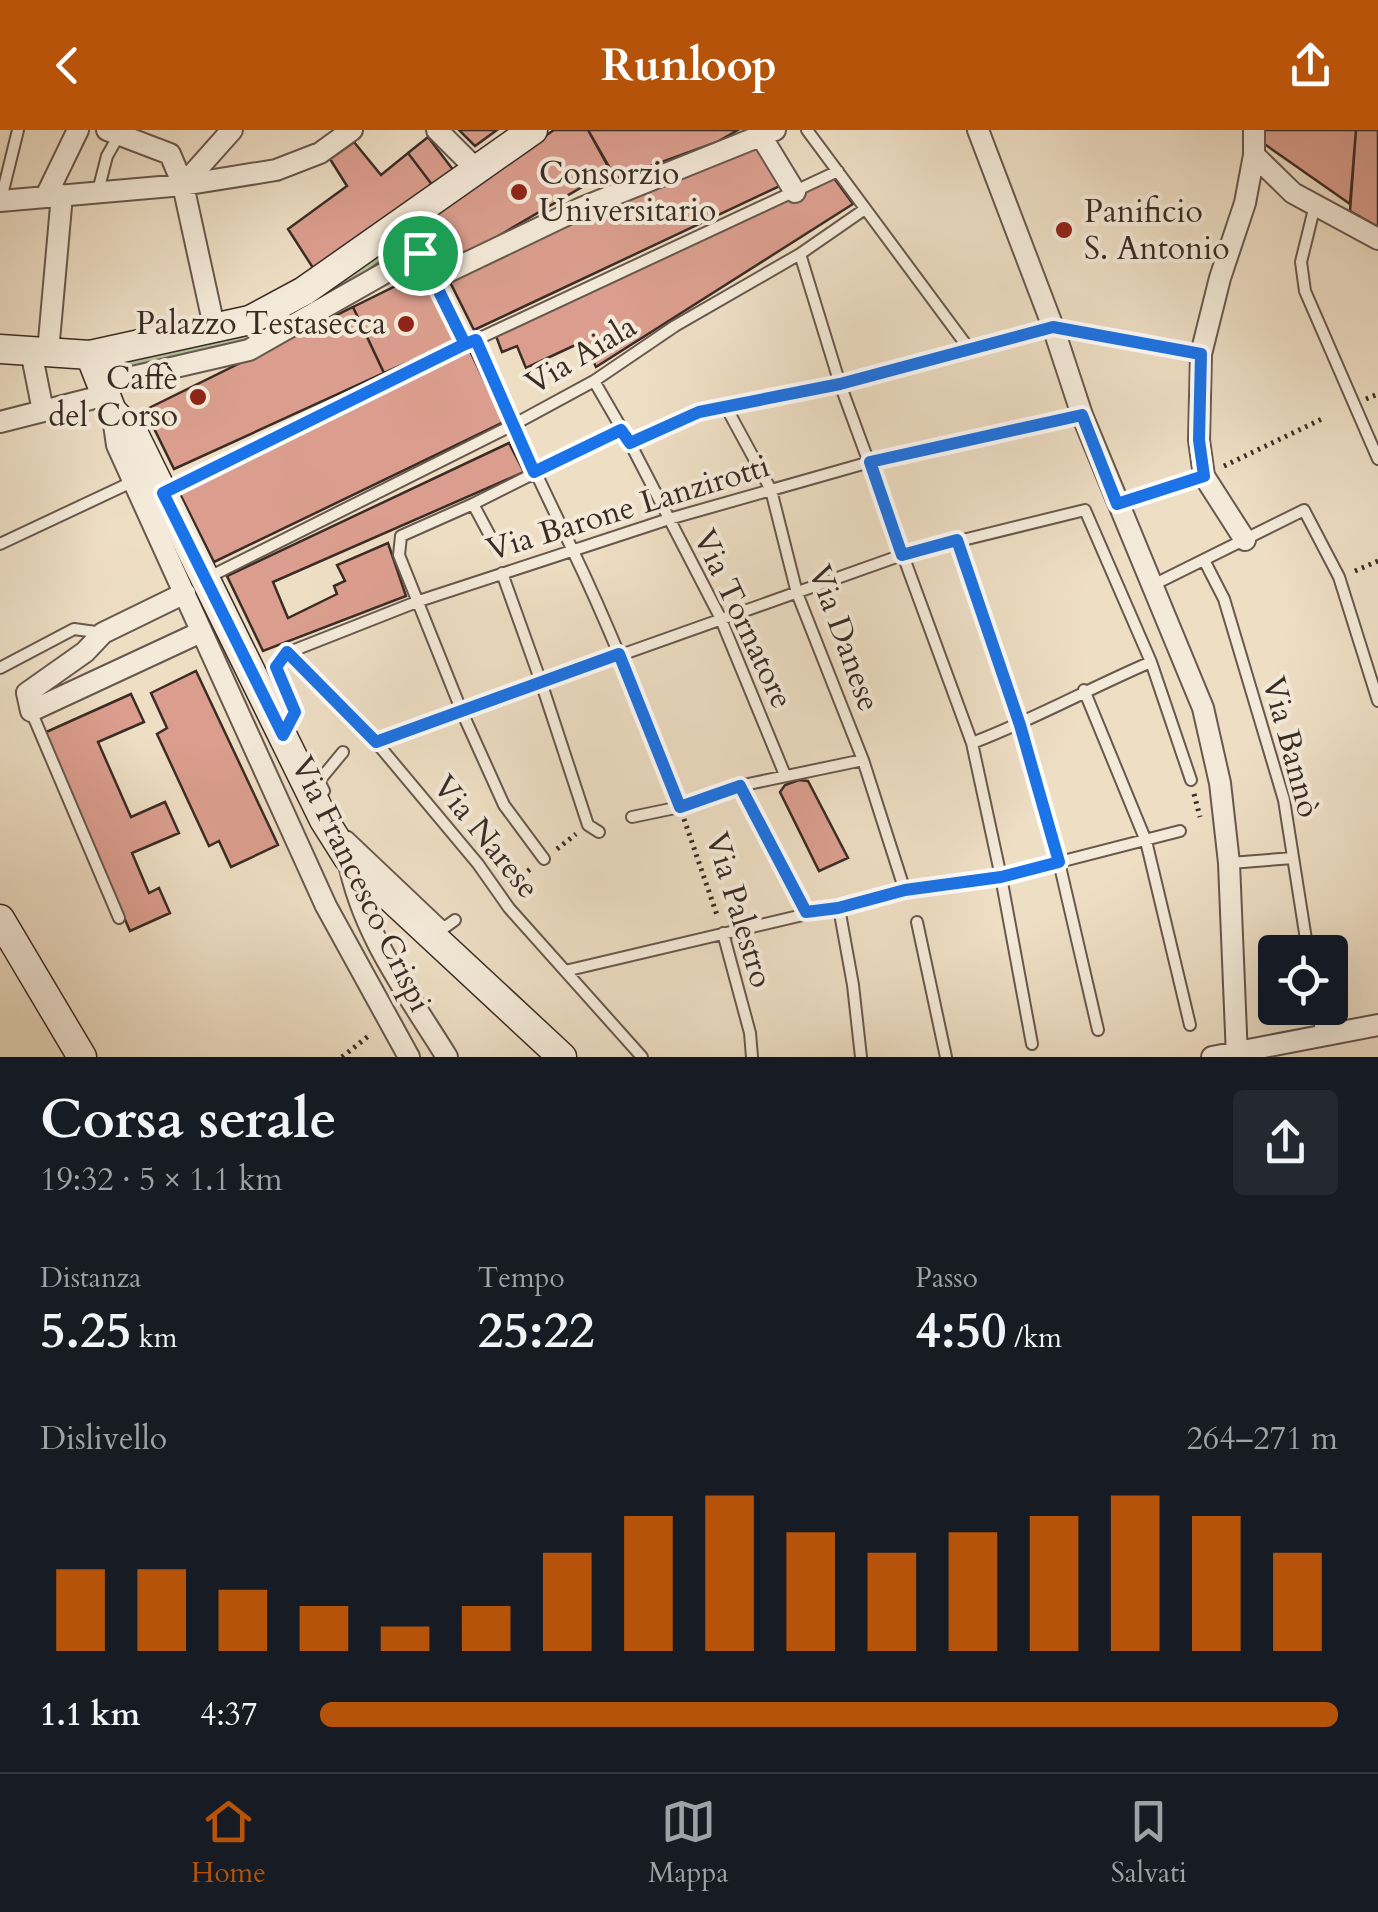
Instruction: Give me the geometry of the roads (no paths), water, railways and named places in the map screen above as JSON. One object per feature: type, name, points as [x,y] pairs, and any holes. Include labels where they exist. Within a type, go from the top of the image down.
[{"type":"street","points":[[43,411],[40,352],[54,196],[78,130]]},
{"type":"street","points":[[183,185],[232,130]]},
{"type":"street","points":[[0,202],[183,185],[296,164],[320,153],[352,130]]},
{"type":"street","points":[[437,130],[476,170]]},
{"type":"street","points":[[278,320],[348,261],[533,130]]},
{"type":"street","points":[[978,130],[1082,415],[1203,708],[1220,783],[1229,864],[1237,1054]]},
{"type":"street","points":[[1244,540],[1204,476],[1199,440],[1201,354],[1220,278],[1245,203],[1254,130]]},
{"type":"street","points":[[116,132],[170,154],[183,185],[209,341]]},
{"type":"street","points":[[416,215],[439,278],[579,209],[768,133],[795,192]]},
{"type":"street","points":[[1254,154],[1293,192],[1378,239]]},
{"type":"street","points":[[0,349],[90,355],[209,341],[278,320],[364,286],[427,249]]},
{"type":"street","points":[[348,261],[364,286]]},
{"type":"street","points":[[0,422],[107,396],[209,341]]},
{"type":"street","name":"Via Francesco Crispi","points":[[90,355],[107,396],[117,445],[195,586],[202,632],[326,906],[410,1057]]},
{"type":"street","points":[[107,396],[134,434],[163,493],[195,586],[283,735],[324,820],[348,858],[562,1057]]},
{"type":"street","points":[[195,586],[103,632],[85,652],[28,693],[31,711],[202,632]]},
{"type":"street","points":[[348,858],[352,885],[378,945],[446,1057]]},
{"type":"street","points":[[0,918],[82,1057]]},
{"type":"street","points":[[1212,1057],[1378,1025]]},
{"type":"lane","points":[[0,202],[18,130]]},
{"type":"lane","points":[[630,443],[699,412],[840,384],[970,350],[807,130]]},
{"type":"lane","points":[[98,192],[116,132]]},
{"type":"lane","points":[[163,493],[470,342],[838,170]]},
{"type":"lane","points":[[1315,204],[1302,262],[1306,291],[1378,459]]},
{"type":"lane","name":"Via Aiala","points":[[195,586],[594,381],[675,326],[800,254],[864,209]]},
{"type":"lane","points":[[800,254],[840,384],[972,743],[1032,1044]]},
{"type":"lane","points":[[1053,327],[1201,354]]},
{"type":"lane","name":"Via Palestro","points":[[470,342],[574,552],[680,807]]},
{"type":"lane","name":"Via Tornatore","points":[[594,381],[720,617],[785,775]]},
{"type":"lane","name":"Via Danese","points":[[726,406],[771,490],[797,593],[863,760],[905,890]]},
{"type":"lane","name":"Via Barone Lanzirotti","points":[[287,652],[420,601],[669,519],[870,462],[1082,415]]},
{"type":"lane","points":[[544,859],[504,805],[462,712],[399,555],[402,536],[621,430]]},
{"type":"lane","points":[[1117,504],[1204,476]]},
{"type":"lane","points":[[0,544],[134,481]]},
{"type":"lane","points":[[473,504],[496,547]]},
{"type":"lane","points":[[376,742],[902,555],[1085,510],[1151,662],[1191,780]]},
{"type":"lane","points":[[1153,585],[1304,510],[1338,577],[1378,700]]},
{"type":"lane","points":[[957,540],[1020,725],[1059,862],[1098,1030]]},
{"type":"lane","name":"Via Bannò","points":[[1204,560],[1224,599],[1284,800],[1305,935]]},
{"type":"lane","points":[[502,574],[588,826],[599,832]]},
{"type":"lane","points":[[0,668],[74,629],[103,632]]},
{"type":"lane","points":[[283,735],[295,712],[276,667],[287,652]]},
{"type":"lane","name":"Via Narese","points":[[287,652],[376,742],[478,864],[509,908],[642,1057]]},
{"type":"lane","points":[[972,743],[1020,725],[1084,690],[1151,662]]},
{"type":"lane","points":[[1084,690],[1146,841],[1190,1025]]},
{"type":"lane","points":[[31,711],[119,918]]},
{"type":"lane","points":[[343,752],[319,782],[344,834],[444,928],[455,920]]},
{"type":"lane","points":[[632,817],[680,807],[740,786],[863,760]]},
{"type":"lane","points":[[740,786],[806,912]]},
{"type":"lane","points":[[565,971],[905,890],[1001,877],[1180,831]]},
{"type":"lane","points":[[1229,864],[1293,858]]},
{"type":"lane","points":[[838,908],[853,985],[860,1057]]},
{"type":"lane","points":[[917,922],[946,1057]]},
{"type":"lane","name":"Via Palestro","points":[[723,933],[750,1033],[752,1057]]},
{"type":"lane","points":[[1320,1025],[1322,1036]]},
{"type":"place","name":"Consorzio Universitario","points":[[519,192]]},
{"type":"place","name":"Panificio S. Antonio","points":[[1064,230]]},
{"type":"place","name":"Palazzo Testasecca","points":[[406,324]]},
{"type":"place","name":"Caffè del Corso","points":[[198,397]]}]
